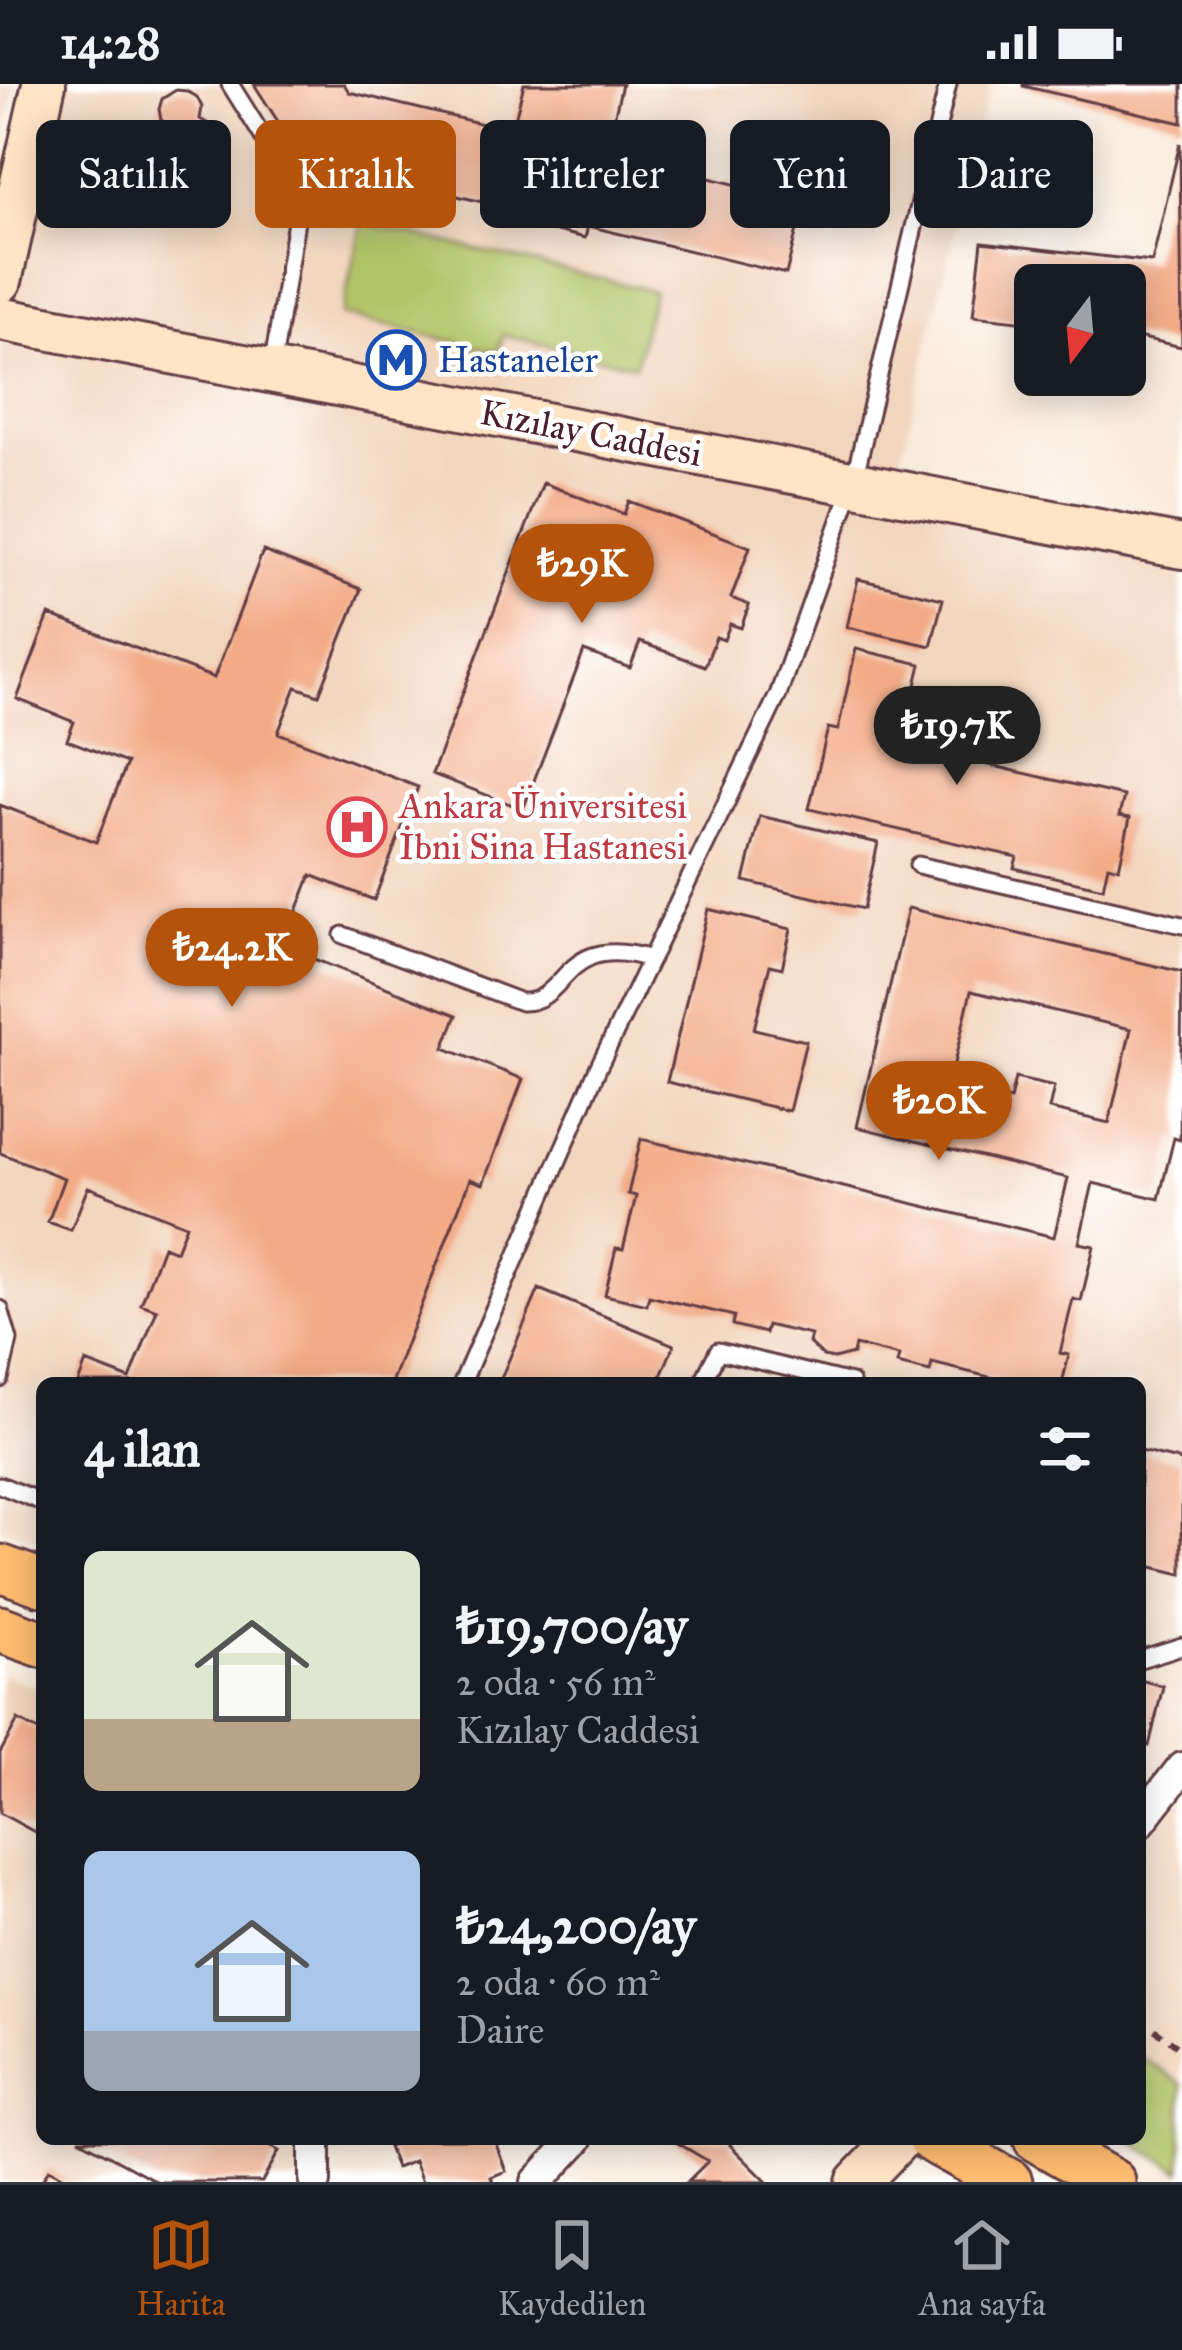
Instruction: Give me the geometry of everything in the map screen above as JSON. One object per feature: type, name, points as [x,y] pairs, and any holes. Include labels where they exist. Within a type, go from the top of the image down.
[{"type":"main road","points":[[0,1568],[36,1581]]},
{"type":"main road","points":[[0,1629],[36,1642]]},
{"type":"main road","points":[[942,2145],[1009,2182]]},
{"type":"main road","points":[[1047,2145],[1112,2182]]},
{"type":"street","points":[[0,151],[17,84]]},
{"type":"street","points":[[0,281],[44,84]]},
{"type":"street","name":"Kızılay Caddesi","points":[[0,320],[1182,547]]},
{"type":"street","points":[[1146,1814],[1182,1768]]},
{"type":"street","points":[[315,2182],[316,2145]]},
{"type":"street","points":[[537,2182],[571,2145]]},
{"type":"street","points":[[858,2182],[893,2145]]},
{"type":"lane","points":[[230,84],[300,196],[272,372]]},
{"type":"lane","points":[[465,1377],[598,1068],[778,695],[853,484],[948,84]]},
{"type":"lane","points":[[918,865],[1182,926]]},
{"type":"lane","points":[[343,935],[521,1002],[547,993],[577,963],[593,955],[622,950],[651,959]]},
{"type":"lane","points":[[0,1310],[9,1340],[0,1379]]},
{"type":"lane","points":[[704,1377],[713,1354],[721,1351],[827,1377]]},
{"type":"lane","points":[[0,1485],[36,1500]]},
{"type":"lane","points":[[1146,1657],[1182,1646]]},
{"type":"path","points":[[1146,2024],[1182,2049]]},
{"type":"shaded area","points":[[0,84],[17,84],[0,151]]},
{"type":"shaded area","points":[[44,84],[990,84],[981,120],[914,120],[914,228],[956,228],[893,491],[1182,547],[1182,2171],[1136,2145],[1146,2145],[1146,1377],[36,1377],[36,1540],[0,1528],[0,281]]},
{"type":"shaded area","points":[[0,1674],[36,1687],[36,2145],[315,2145],[315,2182],[158,2182],[133,2169],[125,2182],[0,2182]]},
{"type":"green space","points":[[362,228],[384,228],[653,291],[635,366],[503,335],[498,352],[341,315]]},
{"type":"green space","points":[[1146,2060],[1182,2084],[1182,2171],[1136,2145],[1146,2145]]},
{"type":"building","points":[[254,84],[344,84],[349,92],[480,123],[480,201],[456,196],[456,120],[277,120]]},
{"type":"building","points":[[524,84],[622,84],[614,120],[515,120]]},
{"type":"building","points":[[1182,84],[1182,123],[1023,86]]},
{"type":"building","points":[[176,90],[187,91],[197,97],[202,120],[161,120],[162,99]]},
{"type":"building","points":[[1180,143],[1182,347],[1146,339],[1146,264],[1014,264],[1014,321],[973,316],[982,242],[1152,262]]},
{"type":"building","points":[[706,177],[730,183],[730,228],[797,228],[786,274],[596,228],[706,228]]},
{"type":"building","points":[[543,228],[588,228],[585,238]]},
{"type":"building","points":[[543,483],[624,514],[629,501],[750,547],[731,598],[749,605],[741,628],[730,624],[724,640],[716,637],[705,666],[640,642],[630,668],[584,651],[523,809],[432,774]]},
{"type":"building","points":[[263,551],[361,589],[319,695],[296,687],[278,733],[418,787],[374,900],[311,875],[283,947],[457,1015],[444,1048],[523,1079],[483,1184],[470,1179],[393,1377],[131,1377],[157,1310],[141,1304],[163,1246],[176,1251],[186,1225],[88,1187],[71,1230],[48,1222],[64,1178],[0,1153],[0,805],[96,842],[127,763],[67,740],[74,722],[17,699],[49,615],[214,678]]},
{"type":"building","points":[[858,579],[943,599],[931,646],[847,627]]},
{"type":"building","points":[[856,649],[921,664],[902,745],[1124,796],[1119,816],[1130,818],[1119,868],[1108,865],[1103,888],[1014,868],[1017,857],[809,809],[828,728],[838,730]]},
{"type":"building","points":[[760,816],[878,843],[863,909],[744,881]]},
{"type":"building","points":[[908,908],[1182,972],[1180,1140],[1174,1138],[1159,1199],[1093,1183],[1079,1243],[1094,1246],[1081,1301],[1073,1299],[1060,1353],[1069,1355],[1064,1377],[989,1377],[932,1363],[930,1372],[897,1364],[899,1356],[855,1345],[853,1354],[834,1359],[824,1357],[809,1343],[811,1335],[767,1325],[765,1333],[732,1325],[734,1316],[649,1296],[647,1305],[605,1295],[636,1196],[628,1194],[641,1139],[1054,1237],[1068,1178],[857,1127]],"holes":[[[971,991],[1131,1029],[1109,1123],[1049,1109],[1054,1087],[1015,1078],[1010,1100],[949,1085]]]},
{"type":"building","points":[[708,909],[791,929],[782,968],[770,965],[754,1029],[806,1041],[789,1111],[667,1082]]},
{"type":"building","points":[[539,1289],[674,1345],[661,1377],[502,1377]]},
{"type":"building","points":[[86,1362],[125,1377],[80,1377]]},
{"type":"building","points":[[1146,1452],[1182,1461],[1182,1574],[1146,1565]]},
{"type":"building","points":[[1146,1682],[1163,1686],[1146,1745]]},
{"type":"building","points":[[18,1720],[36,1730],[36,1833],[0,1813],[0,1753]]},
{"type":"building","points":[[90,2145],[268,2145],[279,2151],[262,2182],[158,2182]]},
{"type":"building","points":[[496,2145],[506,2171],[491,2177],[493,2182],[422,2182],[414,2161],[396,2168],[388,2147]]},
{"type":"building","points":[[681,2145],[730,2145],[767,2182],[687,2182],[708,2161]]},
{"type":"building","points":[[49,2169],[72,2182],[41,2182]]},
{"type":"place","name":"Hastaneler","points":[[396,360]]},
{"type":"place","name":"Ankara Üniversitesi İbni Sina Hastanesi","points":[[357,827]]}]
